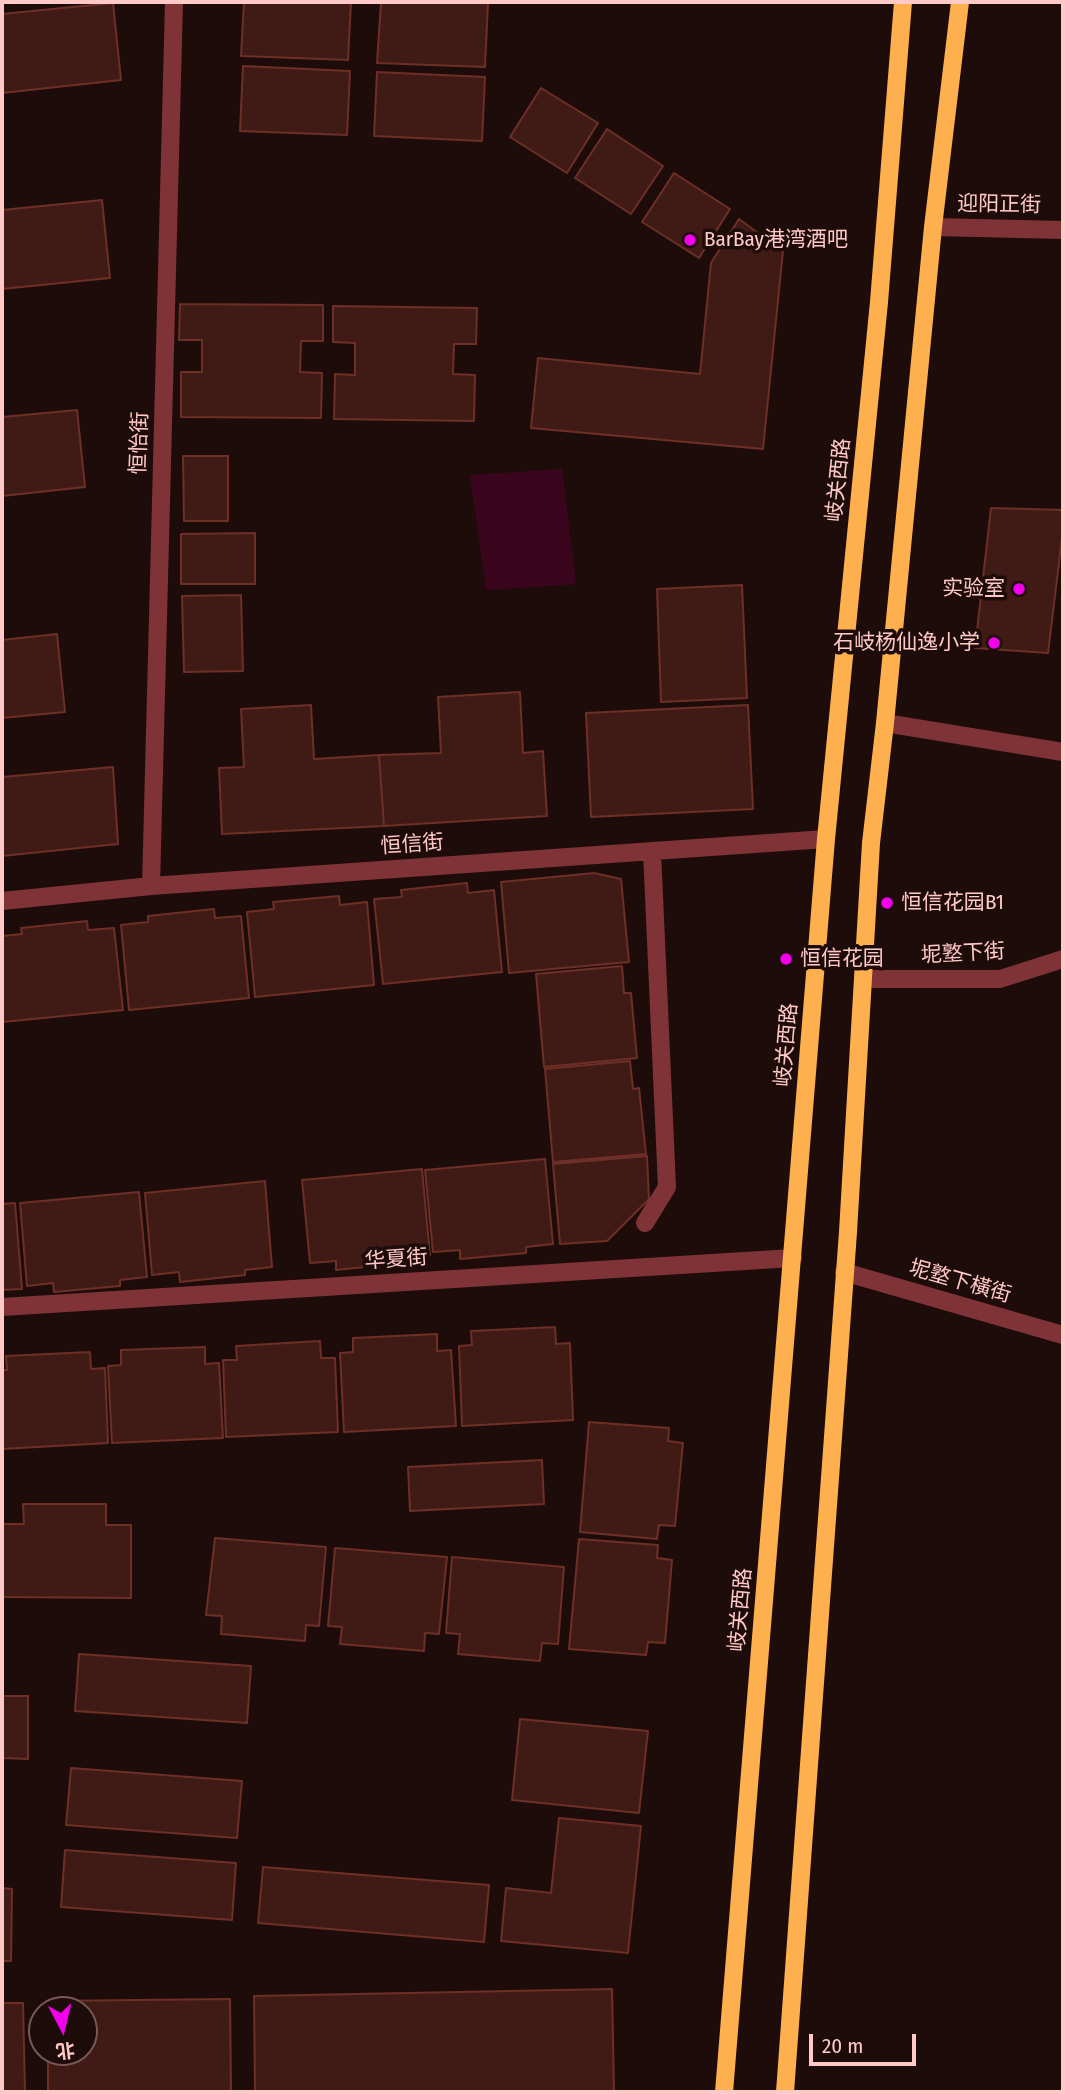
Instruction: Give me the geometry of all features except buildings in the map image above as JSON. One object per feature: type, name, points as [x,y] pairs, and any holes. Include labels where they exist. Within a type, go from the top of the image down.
[{"type":"main road","name":"岐关西路","points":[[724,2092],[826,839],[879,302],[904,2]]},
{"type":"main road","points":[[785,2092],[844,1272],[871,843],[886,723],[933,227],[960,2]]},
{"type":"street","name":"恒怡街","points":[[151,886],[174,2]]},
{"type":"street","name":"迎阳正街","points":[[933,227],[1063,230]]},
{"type":"street","points":[[886,723],[1063,752]]},
{"type":"street","name":"恒信街","points":[[2,901],[151,886],[826,839]]},
{"type":"street","points":[[645,1223],[667,1187],[652,851]]},
{"type":"street","name":"坭墪下街","points":[[863,979],[1000,979],[1063,959]]},
{"type":"street","name":"华夏街","points":[[2,1307],[793,1258]]},
{"type":"street","name":"坭墪下橫街","points":[[844,1272],[1063,1335]]},
{"type":"shaded area","points":[[562,469],[576,584],[486,590],[470,475]]},
{"type":"place","name":"BarBay港湾酒吧","points":[[690,240]]},
{"type":"place","name":"实验室","points":[[1019,589]]},
{"type":"place","name":"石岐杨仙逸小学","points":[[994,643]]},
{"type":"place","name":"恒信花园B1","points":[[887,903]]},
{"type":"place","name":"恒信花园","points":[[786,959]]}]
